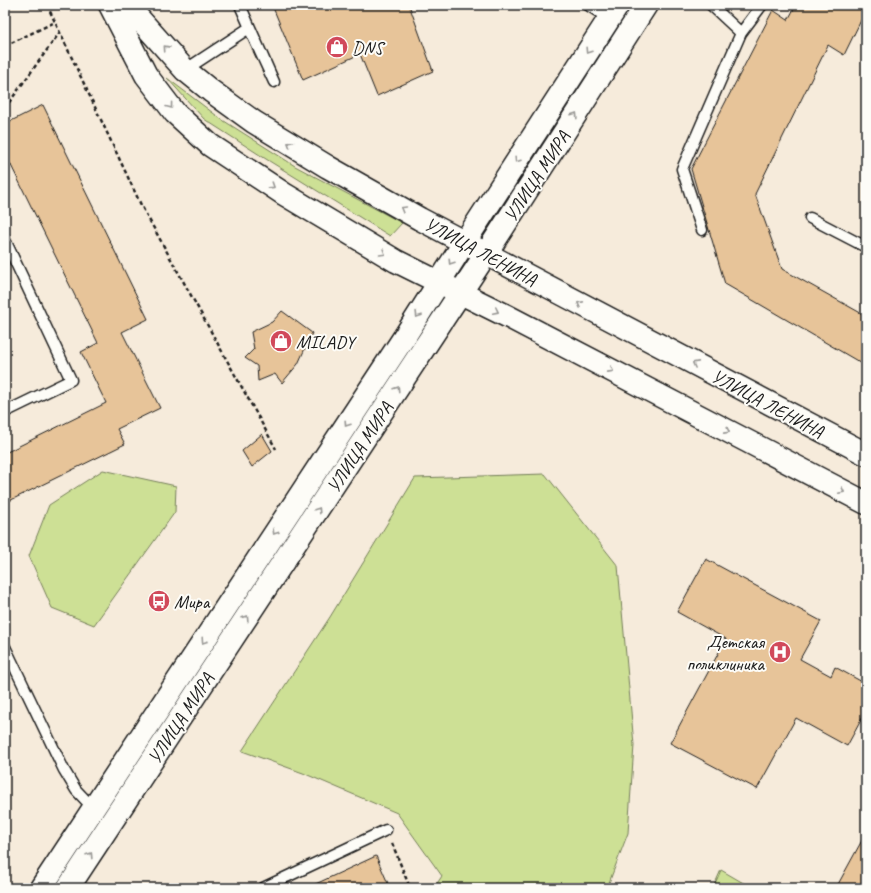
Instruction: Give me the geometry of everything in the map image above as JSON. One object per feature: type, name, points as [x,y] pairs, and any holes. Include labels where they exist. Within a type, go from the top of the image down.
[{"type":"main road","points":[[110,5],[146,75],[175,113],[210,145],[284,194],[390,257],[507,316],[866,503]]},
{"type":"main road","name":"УЛИЦА ЛЕНИНА","points":[[127,5],[185,70],[211,91],[254,122],[328,167],[464,243],[866,454]]},
{"type":"main road","name":"УЛИЦА МИРА","points":[[41,888],[103,815],[461,294],[646,5]]},
{"type":"main road","name":"УЛИЦА МИРА","points":[[68,888],[103,815],[439,282],[613,12]]},
{"type":"lane","points":[[185,70],[249,28],[274,82],[240,5]]},
{"type":"lane","points":[[588,5],[613,12],[629,32]]},
{"type":"lane","points":[[711,5],[741,33]]},
{"type":"lane","points":[[702,230],[682,169],[741,33],[762,5]]},
{"type":"lane","points":[[810,218],[866,247]]},
{"type":"lane","points":[[5,240],[71,380],[5,412]]},
{"type":"lane","points":[[5,647],[64,770],[76,790],[103,815]]},
{"type":"lane","points":[[262,888],[386,830]]},
{"type":"path","points":[[47,5],[141,205],[276,449]]},
{"type":"path","points":[[5,46],[55,22]]},
{"type":"path","points":[[5,108],[60,32]]},
{"type":"path","points":[[386,830],[410,888]]},
{"type":"green space","points":[[167,78],[221,119],[295,166],[402,223],[390,236],[204,119]]},
{"type":"green space","points":[[103,470],[176,486],[175,512],[94,625],[52,608],[29,556],[49,505]]},
{"type":"green space","points":[[545,474],[618,566],[634,745],[628,833],[607,888],[434,888],[442,876],[397,813],[303,773],[242,751],[330,617],[415,478]]},
{"type":"green space","points":[[721,870],[752,888],[713,888]]},
{"type":"building","points":[[272,5],[409,5],[433,71],[377,96],[360,54],[303,80]]},
{"type":"building","points":[[796,5],[866,5],[866,10],[844,55],[828,45],[755,194],[782,269],[866,316],[866,366],[725,284],[691,169],[773,10],[788,20]]},
{"type":"building","points":[[43,105],[148,319],[122,332],[160,408],[117,429],[125,444],[5,503],[5,453],[106,403],[81,352],[98,343],[5,153],[5,124]]},
{"type":"building","name":"МILADY","points":[[282,311],[312,333],[298,364],[282,383],[275,374],[258,381],[257,366],[245,358],[254,349],[251,332],[272,322]]},
{"type":"building","points":[[262,434],[272,451],[252,467],[242,451]]},
{"type":"building","points":[[706,559],[821,621],[800,659],[831,676],[835,667],[866,684],[866,711],[847,746],[796,718],[757,789],[670,743],[726,639],[677,612]]},
{"type":"building","points":[[866,833],[866,888],[836,888]]},
{"type":"building","points":[[376,856],[390,888],[307,888]]},
{"type":"place","name":"DNS","points":[[337,47]]},
{"type":"place","name":"МILADY","points":[[281,341]]},
{"type":"place","name":"Мира","points":[[159,601]]},
{"type":"place","name":"Детская поликлиника","points":[[780,652]]}]
